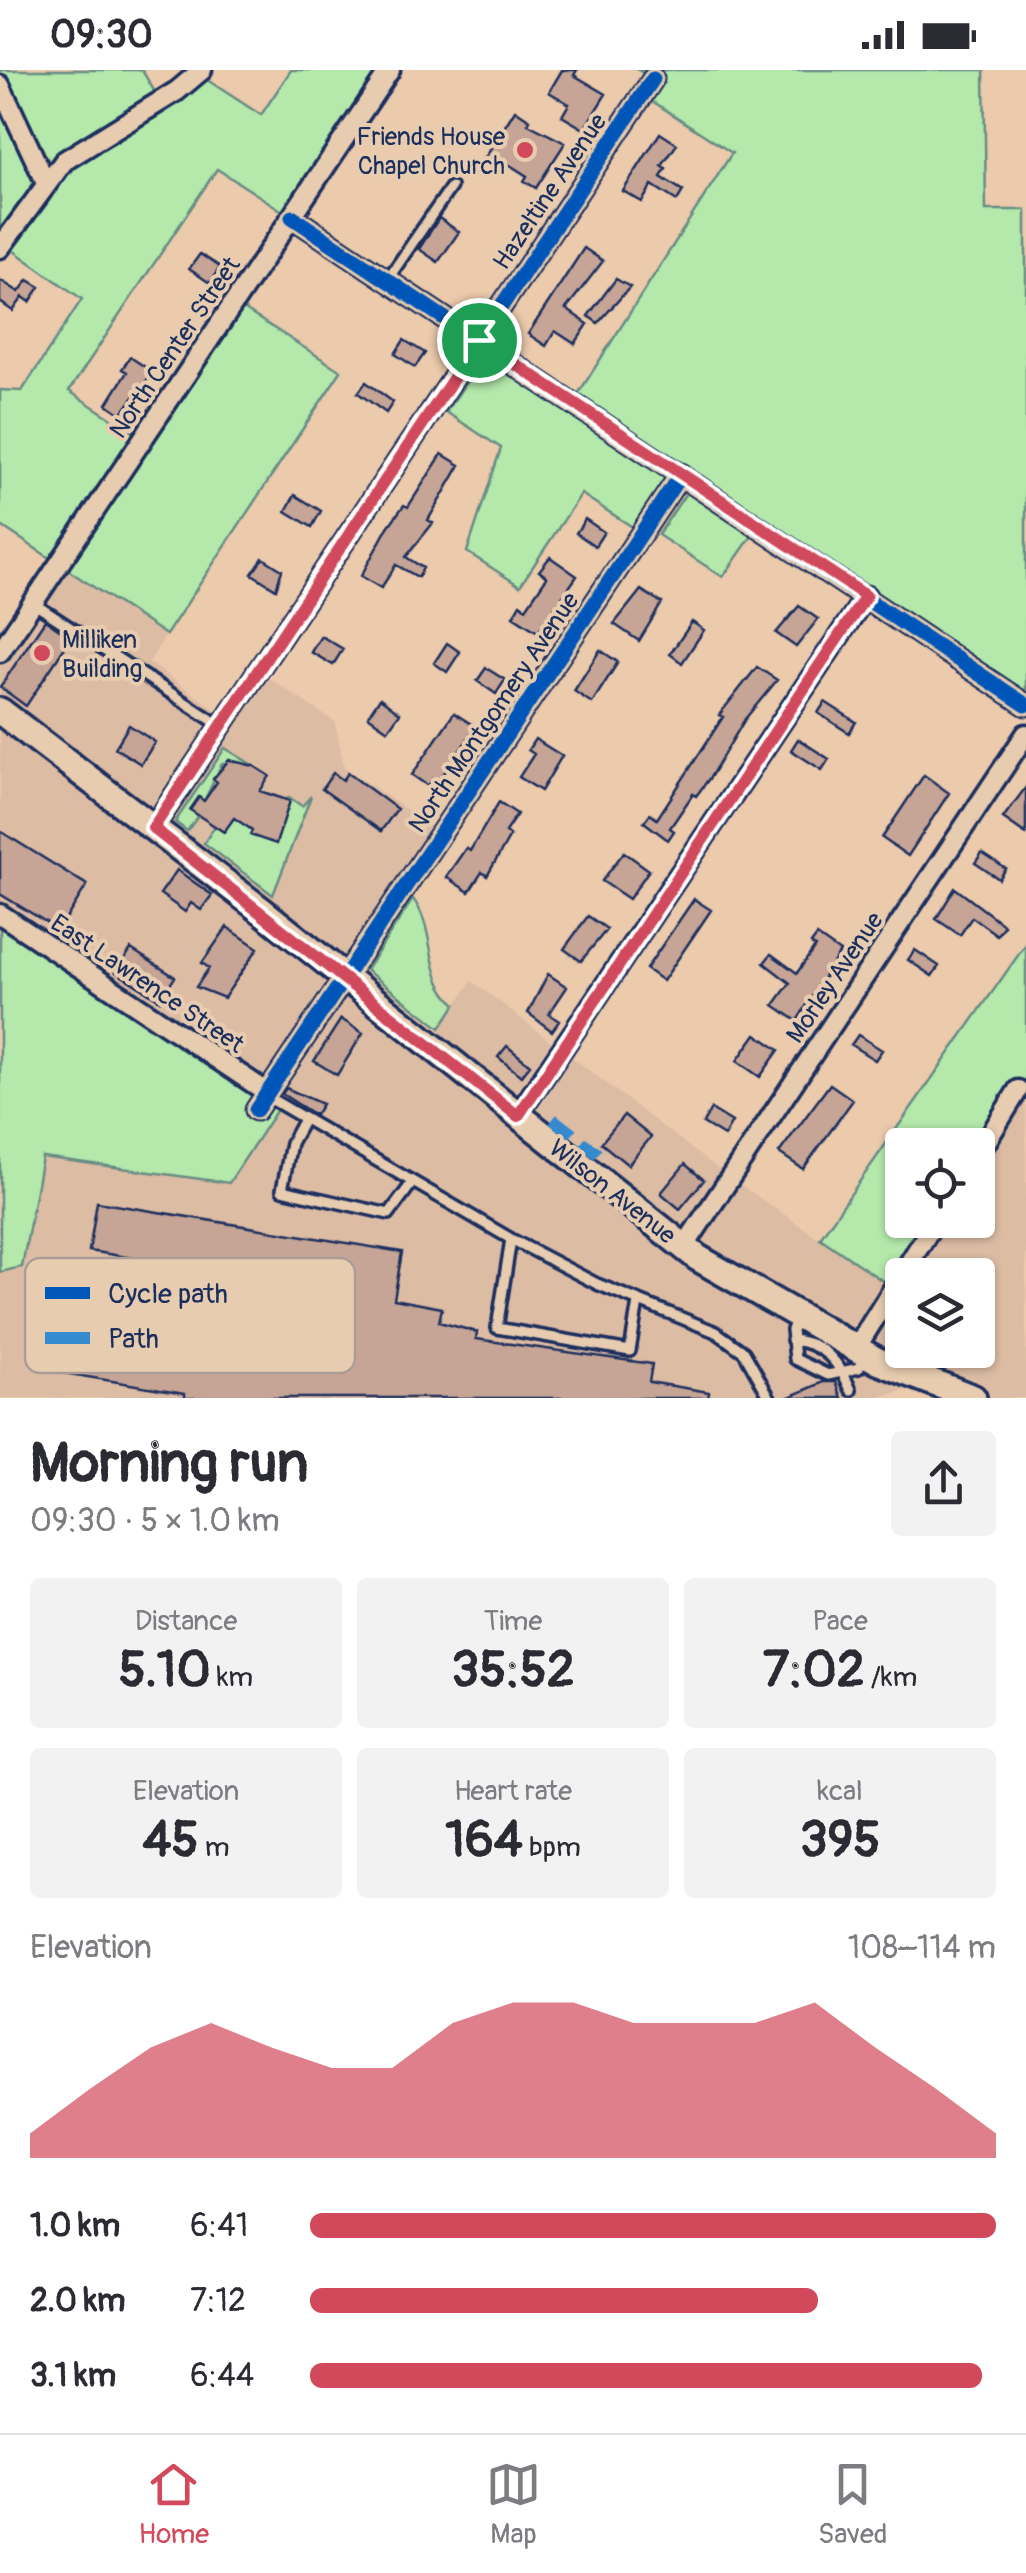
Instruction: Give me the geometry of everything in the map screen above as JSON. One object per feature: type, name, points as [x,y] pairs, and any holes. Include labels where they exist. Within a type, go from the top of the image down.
[{"type":"main road","name":"Wilson Avenue","points":[[0,712],[346,978],[684,1247],[861,1351],[908,1375],[973,1398]]},
{"type":"street","points":[[0,248],[45,181],[73,154],[177,91],[202,70]]},
{"type":"street","name":"North Center Street","points":[[0,652],[390,70]]},
{"type":"street","name":"Hazeltine Avenue","points":[[153,828],[653,80]]},
{"type":"street","points":[[0,86],[45,181]]},
{"type":"street","points":[[292,217],[1026,705]]},
{"type":"street","name":"North Montgomery Avenue","points":[[263,1100],[682,474]]},
{"type":"street","points":[[518,1116],[866,596]]},
{"type":"street","name":"Morley Avenue","points":[[684,1247],[1026,734]]},
{"type":"street","name":"East Lawrence Street","points":[[0,914],[263,1100]]},
{"type":"street","points":[[995,1128],[1018,1090]]},
{"type":"street","points":[[861,1351],[885,1318]]},
{"type":"lane","points":[[388,280],[451,187]]},
{"type":"lane","points":[[33,603],[221,726]]},
{"type":"lane","points":[[263,1100],[511,1239],[638,1302],[716,1332],[744,1352],[770,1398]]},
{"type":"lane","points":[[303,1121],[291,1143],[282,1190],[389,1214],[412,1183]]},
{"type":"lane","points":[[511,1239],[497,1328],[630,1351],[638,1302]]},
{"type":"lane","points":[[798,1315],[792,1340],[794,1358],[828,1374],[859,1368],[861,1351]]},
{"type":"lane","points":[[792,1340],[807,1341],[833,1356],[852,1390]]},
{"type":"shaded area","points":[[59,564],[166,635],[149,662],[226,717],[258,671],[335,722],[344,767],[442,834],[346,978],[430,1044],[472,981],[730,1178],[885,1283],[885,1368],[995,1368],[995,1258],[912,1258],[925,1238],[995,1238],[995,1128],[1018,1090],[1026,1095],[1026,1398],[973,1398],[931,1384],[875,1398],[0,1398],[0,1272],[22,1267],[42,1157],[229,1183],[0,914],[0,652]]},
{"type":"green space","points":[[0,70],[142,70],[160,101],[198,74],[261,115],[291,70],[390,70],[292,217],[217,169],[69,391],[143,439],[234,303],[341,371],[166,635],[0,525],[0,390],[22,391],[82,299],[4,244],[0,248]]},
{"type":"green space","points":[[638,70],[984,70],[986,210],[1026,210],[1026,705],[682,475],[642,533],[581,494],[520,586],[467,552],[501,448],[446,412],[487,352],[573,402],[732,153],[643,95],[653,79]]},
{"type":"green space","points":[[690,487],[756,530],[723,577],[658,535]]},
{"type":"green space","points":[[225,748],[254,766],[251,771],[243,763],[222,764],[204,801],[198,798],[191,809],[199,815],[187,831],[175,822]]},
{"type":"green space","points":[[311,796],[273,895],[204,843],[215,826],[224,832],[232,816],[252,829],[251,835],[276,843],[286,800],[289,797],[302,806]]},
{"type":"green space","points":[[413,899],[425,925],[439,981],[456,1004],[440,1028],[366,970]]},
{"type":"green space","points":[[0,914],[280,1105],[229,1183],[42,1157],[22,1267],[0,1272]]},
{"type":"green space","points":[[1026,944],[1026,1095],[1019,1091],[991,1128],[897,1128]]},
{"type":"green space","points":[[885,1145],[885,1238],[925,1238],[912,1258],[885,1258],[885,1283],[820,1238]]},
{"type":"building","points":[[562,70],[577,70],[574,75],[606,94],[584,129],[562,116],[569,104],[549,92]]},
{"type":"building","name":"Friends House Chapel Church","points":[[515,110],[530,120],[528,124],[565,143],[536,188],[524,181],[527,176],[502,160],[498,166],[485,158]]},
{"type":"building","points":[[660,133],[677,144],[662,166],[666,169],[661,177],[683,191],[677,201],[652,185],[642,202],[623,191]]},
{"type":"building","points":[[439,218],[459,232],[438,262],[419,249]]},
{"type":"building","points":[[584,248],[603,261],[566,309],[588,324],[575,344],[555,331],[546,346],[528,334]]},
{"type":"building","points":[[200,254],[220,267],[210,283],[189,269]]},
{"type":"building","points":[[616,279],[630,287],[598,323],[588,316]]},
{"type":"building","points":[[0,280],[19,292],[28,280],[40,287],[30,302],[23,297],[13,311],[0,302]]},
{"type":"building","points":[[404,340],[425,353],[415,367],[395,354]]},
{"type":"building","points":[[130,357],[153,372],[121,414],[107,404],[127,372],[122,369]]},
{"type":"building","points":[[366,382],[393,402],[386,413],[358,393]]},
{"type":"building","points":[[442,454],[460,465],[428,520],[433,523],[406,557],[423,568],[418,577],[396,565],[381,588],[361,576],[388,527],[404,505],[408,507]]},
{"type":"building","points":[[295,495],[321,511],[312,527],[286,511]]},
{"type":"building","points":[[585,519],[604,532],[595,546],[576,533]]},
{"type":"building","points":[[550,557],[577,576],[538,632],[513,616],[520,604],[526,608],[547,577],[539,571]]},
{"type":"building","points":[[263,558],[282,570],[276,589],[252,574]]},
{"type":"building","points":[[641,590],[662,603],[639,641],[614,624]]},
{"type":"building","points":[[799,606],[818,619],[796,647],[776,633]]},
{"type":"building","name":"Milliken Building","points":[[45,620],[71,638],[26,706],[0,687]]},
{"type":"building","points":[[692,622],[704,630],[682,663],[670,654]]},
{"type":"building","points":[[321,636],[343,649],[333,665],[311,652]]},
{"type":"building","points":[[447,643],[460,652],[447,672],[434,663]]},
{"type":"building","points":[[600,650],[618,662],[592,703],[574,691]]},
{"type":"building","points":[[757,667],[777,680],[745,719],[711,776],[696,796],[693,794],[670,828],[674,831],[668,840],[644,822],[650,814],[657,819],[723,717],[719,715]]},
{"type":"building","points":[[486,668],[505,680],[496,694],[477,681]]},
{"type":"building","points":[[380,698],[400,713],[388,730],[368,716]]},
{"type":"building","points":[[825,702],[856,722],[849,733],[818,713]]},
{"type":"building","points":[[454,713],[476,727],[438,782],[433,779],[428,786],[412,775]]},
{"type":"building","points":[[129,725],[155,742],[141,764],[115,748]]},
{"type":"building","points":[[535,739],[562,756],[541,791],[519,777],[534,754],[528,750]]},
{"type":"building","points":[[798,739],[829,759],[822,770],[791,750]]},
{"type":"building","points":[[229,760],[254,766],[270,776],[260,791],[290,801],[276,844],[250,835],[252,830],[234,818],[224,832],[190,810],[199,797],[204,801],[217,782],[213,779]]},
{"type":"building","points":[[333,773],[343,780],[348,773],[397,809],[381,831],[322,789]]},
{"type":"building","points":[[924,775],[949,793],[908,856],[882,838]]},
{"type":"building","points":[[1026,787],[1026,834],[1003,818]]},
{"type":"building","points":[[499,802],[517,814],[505,832],[510,836],[487,876],[482,872],[469,892],[446,877],[466,848],[470,851]]},
{"type":"building","points":[[0,831],[87,885],[59,930],[0,894]]},
{"type":"building","points":[[624,852],[649,870],[629,899],[602,881]]},
{"type":"building","points":[[982,853],[1006,869],[999,879],[975,863]]},
{"type":"building","points":[[177,870],[212,895],[201,910],[191,903],[185,912],[160,894]]},
{"type":"building","points":[[955,888],[1004,925],[997,935],[972,917],[960,935],[936,919]]},
{"type":"building","points":[[694,899],[711,910],[663,981],[646,969]]},
{"type":"building","points":[[588,916],[607,929],[581,961],[564,949]]},
{"type":"building","points":[[227,927],[258,948],[224,998],[196,987],[209,968],[202,963]]},
{"type":"building","points":[[817,936],[840,952],[797,1021],[774,1005],[790,983],[764,963],[771,954],[797,973],[815,947],[811,944]]},
{"type":"building","points":[[131,949],[175,977],[160,1000],[116,972]]},
{"type":"building","points":[[915,950],[939,966],[932,976],[908,960]]},
{"type":"building","points":[[548,974],[567,987],[549,1014],[559,1021],[552,1031],[528,1013]]},
{"type":"building","points":[[341,1019],[363,1033],[337,1075],[314,1061]]},
{"type":"building","points":[[756,1034],[779,1050],[760,1077],[737,1061]]},
{"type":"building","points":[[858,1035],[882,1050],[875,1060],[851,1045]]},
{"type":"building","points":[[507,1046],[530,1065],[521,1076],[498,1057]]},
{"type":"building","points":[[830,1084],[853,1100],[803,1169],[779,1153]]},
{"type":"building","points":[[286,1088],[322,1104],[315,1115],[282,1094]]},
{"type":"building","points":[[711,1109],[732,1122],[724,1136],[703,1123]]},
{"type":"building","points":[[624,1115],[651,1137],[628,1165],[601,1143]]},
{"type":"building","points":[[685,1164],[704,1180],[680,1209],[661,1193]]},
{"type":"building","points":[[97,1202],[402,1252],[394,1299],[442,1308],[439,1322],[477,1332],[476,1339],[652,1364],[649,1382],[709,1392],[708,1398],[185,1398],[185,1393],[63,1373],[355,1373],[355,1258],[134,1258],[89,1251]]},
{"type":"building","points":[[824,1382],[836,1382],[842,1398],[787,1398]]},
{"type":"marked path","points":[[553,1119],[598,1154]]},
{"type":"cycle path","points":[[153,828],[653,79]]},
{"type":"cycle path","points":[[292,217],[1026,705]]},
{"type":"cycle path","points":[[256,1110],[681,474]]},
{"type":"place","name":"Friends House Chapel Church","points":[[525,150]]},
{"type":"place","name":"Milliken Building","points":[[42,653]]},
{"type":"route","points":[[479,340],[866,596],[518,1116],[153,828],[479,340]]}]
